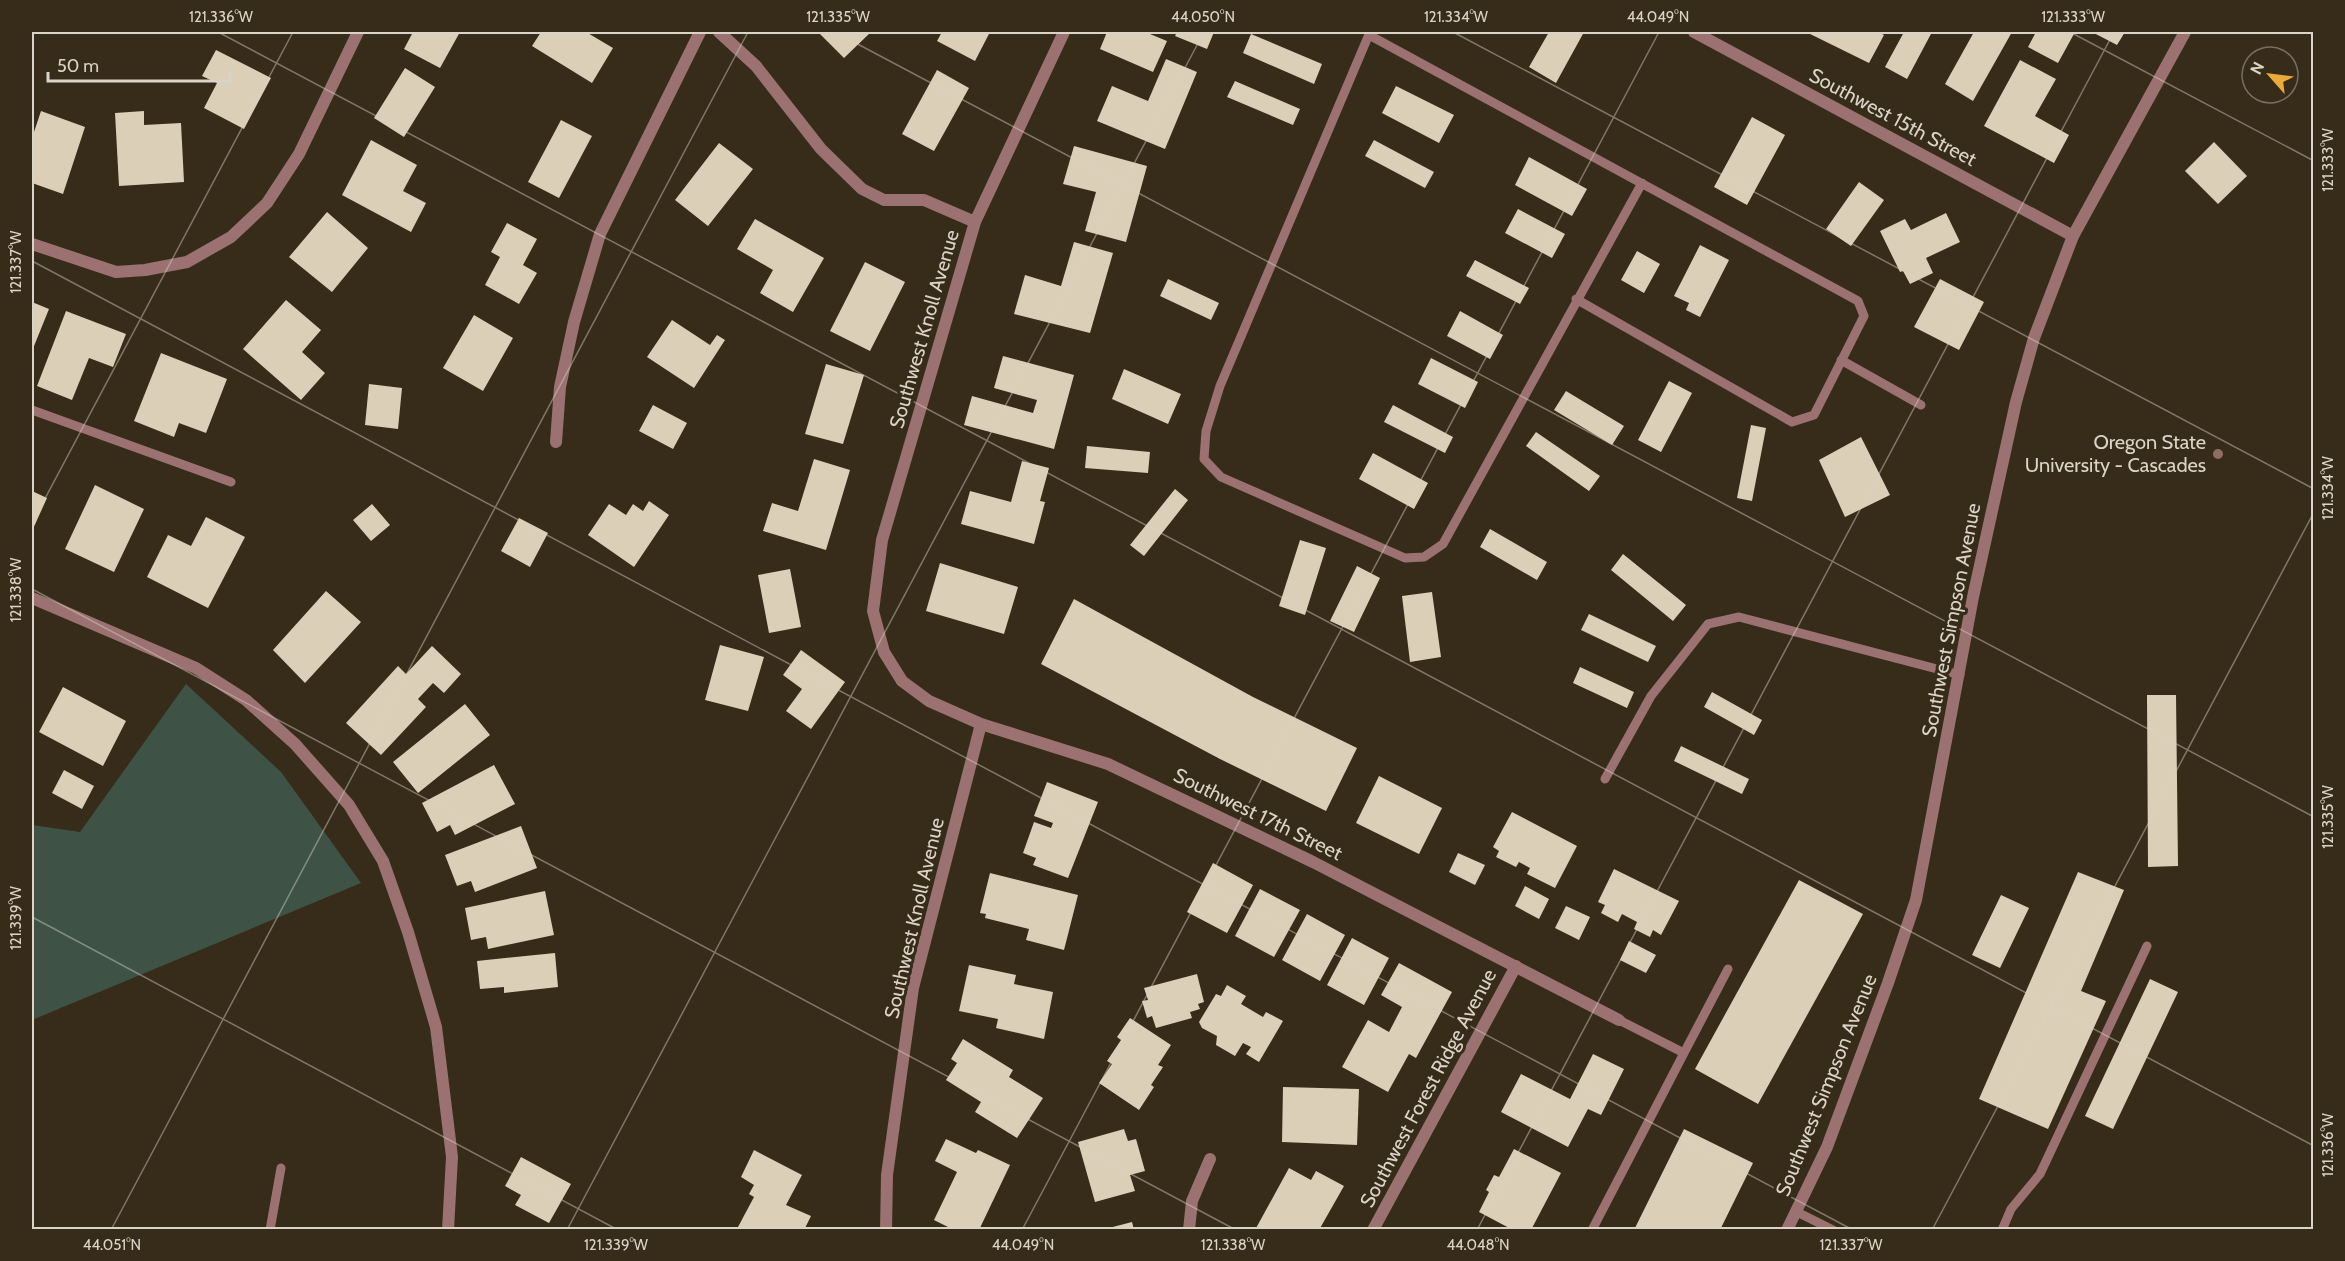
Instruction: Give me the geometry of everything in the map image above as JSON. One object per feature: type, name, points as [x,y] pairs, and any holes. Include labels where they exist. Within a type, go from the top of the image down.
[{"type":"street","points":[[32,244],[116,272],[145,270],[187,262],[231,237],[267,203],[298,154],[358,32]]},
{"type":"street","points":[[556,442],[560,387],[571,333],[600,234],[700,32]]},
{"type":"street","points":[[719,32],[756,66],[821,149],[862,189],[884,200],[924,200],[975,222]]},
{"type":"street","name":"Southwest Knoll Avenue","points":[[884,652],[873,611],[882,540],[975,222],[1064,32]]},
{"type":"street","name":"Southwest 15th Street","points":[[1694,32],[2073,236]]},
{"type":"street","name":"Southwest Simpson Avenue","points":[[1787,1230],[1836,1125],[1916,900],[1973,597],[2016,402],[2034,338],[2073,236],[2184,32]]},
{"type":"street","points":[[32,598],[196,668],[246,700],[295,744],[349,805],[383,861],[408,932],[436,1027],[452,1157],[448,1230]]},
{"type":"street","name":"Southwest 17th Street","points":[[884,652],[902,681],[929,701],[981,724],[1108,764],[1313,862],[1619,1020]]},
{"type":"street","name":"Southwest Knoll Avenue","points":[[886,1230],[887,1175],[913,988],[981,724]]},
{"type":"street","name":"Southwest Forest Ridge Avenue","points":[[1374,1230],[1516,966]]},
{"type":"street","points":[[1189,1230],[1192,1201],[1210,1159]]},
{"type":"lane","points":[[1576,299],[1792,422],[1814,415],[1863,316],[1858,301],[1370,33],[1220,386],[1206,431],[1203,459],[1221,477],[1405,558],[1424,557],[1443,544],[1576,299],[1642,183]]},
{"type":"lane","points":[[1841,360],[1921,405]]},
{"type":"lane","points":[[32,410],[231,482]]},
{"type":"lane","points":[[1605,779],[1651,696],[1708,624],[1739,616],[1960,675]]},
{"type":"lane","points":[[2002,1230],[2011,1209],[2040,1174],[2147,946]]},
{"type":"lane","points":[[1592,1230],[1728,969]]},
{"type":"lane","points":[[1619,1020],[1684,1053]]},
{"type":"lane","points":[[270,1230],[281,1168]]},
{"type":"lane","points":[[1797,1212],[1833,1230]]},
{"type":"green space","points":[[186,684],[281,772],[361,883],[32,1020],[32,825],[80,832]]},
{"type":"building","points":[[413,32],[460,32],[440,68],[404,49]]},
{"type":"building","points":[[541,32],[586,32],[613,48],[592,83],[532,46]]},
{"type":"building","points":[[818,32],[871,32],[844,58]]},
{"type":"building","points":[[942,32],[990,32],[975,61],[937,41]]},
{"type":"building","points":[[1107,32],[1145,32],[1167,41],[1153,72],[1100,49]]},
{"type":"building","points":[[1177,32],[1214,32],[1207,49],[1175,36]]},
{"type":"building","points":[[1549,32],[1584,32],[1556,83],[1529,67]]},
{"type":"building","points":[[1806,32],[1878,32],[1884,35],[1869,63]]},
{"type":"building","points":[[1904,32],[1932,32],[1907,79],[1885,67]]},
{"type":"building","points":[[1974,32],[2012,32],[1973,101],[1945,84]]},
{"type":"building","points":[[2036,32],[2075,32],[2058,63],[2028,47]]},
{"type":"building","points":[[2092,32],[2125,32],[2117,45]]},
{"type":"building","points":[[1251,34],[1322,64],[1314,84],[1243,53]]},
{"type":"building","points":[[216,50],[271,78],[244,129],[204,108],[217,83],[202,76]]},
{"type":"building","points":[[1166,59],[1197,72],[1165,149],[1097,121],[1112,86],[1148,101]]},
{"type":"building","points":[[2020,60],[2056,79],[2035,116],[2069,135],[2054,163],[1984,126]]},
{"type":"building","points":[[405,68],[435,87],[404,137],[374,118]]},
{"type":"building","points":[[937,70],[969,88],[934,151],[902,134]]},
{"type":"building","points":[[1235,81],[1300,109],[1293,125],[1227,97]]},
{"type":"building","points":[[1396,86],[1454,115],[1439,143],[1382,113]]},
{"type":"building","points":[[41,111],[85,127],[63,194],[32,183],[32,138]]},
{"type":"building","points":[[144,111],[144,125],[181,123],[184,182],[119,186],[115,113]]},
{"type":"building","points":[[1752,117],[1785,135],[1747,205],[1714,187]]},
{"type":"building","points":[[561,120],[592,136],[559,198],[528,182]]},
{"type":"building","points":[[371,140],[417,165],[403,191],[426,203],[411,232],[342,195]]},
{"type":"building","points":[[1374,140],[1434,172],[1425,188],[1365,156]]},
{"type":"building","points":[[2214,142],[2247,176],[2218,204],[2185,171]]},
{"type":"building","points":[[719,143],[753,169],[708,226],[675,200]]},
{"type":"building","points":[[1074,146],[1147,166],[1126,242],[1085,231],[1096,192],[1063,184]]},
{"type":"building","points":[[1529,157],[1587,189],[1572,216],[1515,185]]},
{"type":"building","points":[[1859,182],[1884,200],[1851,246],[1826,229]]},
{"type":"building","points":[[1518,209],[1565,234],[1552,258],[1505,233]]},
{"type":"building","points":[[327,212],[368,248],[332,292],[289,257]]},
{"type":"building","points":[[1946,213],[1960,242],[1926,258],[1933,273],[1910,284],[1903,271],[1900,272],[1880,231],[1905,219],[1911,230]]},
{"type":"building","points":[[755,219],[824,258],[793,312],[760,293],[773,270],[737,249]]},
{"type":"building","points":[[507,223],[537,239],[523,265],[537,273],[519,304],[485,285],[500,257],[491,252]]},
{"type":"building","points":[[1074,242],[1113,253],[1090,333],[1014,314],[1025,275],[1061,286]]},
{"type":"building","points":[[1700,245],[1729,260],[1700,317],[1686,310],[1689,303],[1674,296]]},
{"type":"building","points":[[1637,251],[1660,264],[1644,293],[1621,280]]},
{"type":"building","points":[[1475,260],[1529,288],[1520,304],[1466,276]]},
{"type":"building","points":[[865,262],[905,282],[870,351],[830,331]]},
{"type":"building","points":[[1168,279],[1219,303],[1211,320],[1160,296]]},
{"type":"building","points":[[1940,279],[1984,302],[1959,350],[1914,327]]},
{"type":"building","points":[[286,300],[321,330],[302,352],[325,373],[301,400],[243,349]]},
{"type":"building","points":[[32,302],[49,309],[32,351]]},
{"type":"building","points":[[66,311],[126,334],[113,367],[89,358],[72,400],[37,386]]},
{"type":"building","points":[[1460,311],[1503,335],[1490,359],[1447,336]]},
{"type":"building","points":[[474,315],[513,338],[483,391],[443,368]]},
{"type":"building","points":[[672,320],[710,345],[717,335],[725,340],[694,388],[647,357]]},
{"type":"building","points":[[161,353],[227,379],[206,433],[179,423],[174,437],[134,421]]},
{"type":"building","points":[[1003,356],[1074,375],[1054,449],[964,425],[972,396],[1033,413],[1037,400],[994,388]]},
{"type":"building","points":[[1431,358],[1478,382],[1465,408],[1418,384]]},
{"type":"building","points":[[826,364],[864,375],[843,444],[805,434]]},
{"type":"building","points":[[1124,369],[1181,394],[1168,424],[1112,399]]},
{"type":"building","points":[[1669,381],[1692,393],[1661,452],[1638,440]]},
{"type":"building","points":[[369,384],[402,388],[398,429],[365,425]]},
{"type":"building","points":[[1566,391],[1624,426],[1612,445],[1554,410]]},
{"type":"building","points":[[653,405],[687,423],[673,449],[639,431]]},
{"type":"building","points":[[1393,405],[1453,437],[1445,453],[1384,422]]},
{"type":"building","points":[[1751,425],[1766,428],[1752,501],[1737,498]]},
{"type":"building","points":[[1536,432],[1600,476],[1589,491],[1526,446]]},
{"type":"building","points":[[1861,437],[1890,495],[1845,517],[1819,460]]},
{"type":"building","points":[[1087,446],[1150,452],[1148,473],[1085,468]]},
{"type":"building","points":[[1373,453],[1428,483],[1414,509],[1359,479]]},
{"type":"building","points":[[814,459],[850,470],[826,550],[763,531],[772,503],[798,511]]},
{"type":"building","points":[[1022,461],[1049,468],[1040,501],[1045,502],[1034,544],[961,524],[970,491],[1011,502]]},
{"type":"building","points":[[95,485],[144,509],[114,572],[65,549]]},
{"type":"building","points":[[1175,489],[1188,500],[1144,556],[1130,545]]},
{"type":"building","points":[[32,491],[47,498],[32,531]]},
{"type":"building","points":[[649,501],[669,515],[634,567],[588,535],[609,504],[626,515],[633,504],[643,511]]},
{"type":"building","points":[[372,504],[390,525],[371,541],[353,520]]},
{"type":"building","points":[[206,517],[245,537],[208,608],[147,577],[168,535],[191,546]]},
{"type":"building","points":[[519,518],[548,533],[530,567],[501,551]]},
{"type":"building","points":[[1490,529],[1547,562],[1537,580],[1480,547]]},
{"type":"building","points":[[1300,540],[1326,548],[1305,615],[1279,606]]},
{"type":"building","points":[[1623,554],[1686,605],[1673,621],[1611,570]]},
{"type":"building","points":[[940,563],[1018,587],[1004,634],[926,611]]},
{"type":"building","points":[[1357,566],[1380,578],[1354,632],[1330,621]]},
{"type":"building","points":[[790,569],[801,627],[769,633],[758,575]]},
{"type":"building","points":[[326,591],[361,622],[305,683],[273,650]]},
{"type":"building","points":[[1432,592],[1441,657],[1410,662],[1402,596]]},
{"type":"building","points":[[1074,599],[1253,697],[1357,748],[1326,811],[1220,759],[1041,664]]},
{"type":"building","points":[[1589,614],[1656,646],[1648,662],[1581,630]]},
{"type":"building","points":[[720,645],[764,657],[748,711],[705,700]]},
{"type":"building","points":[[432,646],[461,674],[444,693],[433,683],[418,699],[426,707],[381,755],[346,723],[398,666],[406,674]]},
{"type":"building","points":[[801,650],[845,682],[811,729],[786,711],[802,689],[783,675]]},
{"type":"building","points":[[1580,667],[1634,692],[1627,708],[1573,683]]},
{"type":"building","points":[[63,687],[126,721],[103,766],[39,732]]},
{"type":"building","points":[[1712,692],[1762,720],[1754,735],[1704,707]]},
{"type":"building","points":[[2147,695],[2176,695],[2178,866],[2148,867]]},
{"type":"building","points":[[465,704],[490,735],[418,793],[393,762]]},
{"type":"building","points":[[1681,746],[1749,779],[1742,794],[1674,761]]},
{"type":"building","points":[[494,765],[515,804],[455,835],[450,825],[437,832],[422,803]]},
{"type":"building","points":[[64,770],[94,786],[82,809],[52,793]]},
{"type":"building","points":[[1379,776],[1442,808],[1419,854],[1356,823]]},
{"type":"building","points":[[1047,782],[1098,802],[1068,878],[1033,865],[1036,858],[1023,853],[1034,822],[1051,828],[1053,823],[1034,816]]},
{"type":"building","points":[[1512,812],[1577,846],[1555,888],[1527,874],[1530,868],[1519,862],[1516,867],[1496,857],[1499,851],[1493,847]]},
{"type":"building","points":[[521,826],[537,868],[475,892],[471,881],[457,886],[445,855]]},
{"type":"building","points":[[1458,853],[1485,865],[1475,885],[1449,872]]},
{"type":"building","points":[[1213,863],[1253,885],[1227,933],[1187,912]]},
{"type":"building","points":[[1614,869],[1679,901],[1661,935],[1653,930],[1650,937],[1634,929],[1637,922],[1622,914],[1618,922],[1601,913],[1605,905],[1598,902]]},
{"type":"building","points":[[2078,872],[2124,890],[2081,991],[2106,1001],[2048,1129],[1979,1099]]},
{"type":"building","points":[[990,873],[1078,895],[1064,950],[1026,940],[1029,929],[985,918],[986,914],[980,913]]},
{"type":"building","points":[[1799,880],[1863,914],[1758,1104],[1695,1069]]},
{"type":"building","points":[[1525,886],[1549,899],[1539,919],[1515,906]]},
{"type":"building","points":[[1260,889],[1300,910],[1274,957],[1235,936]]},
{"type":"building","points":[[545,891],[554,935],[488,949],[486,937],[471,940],[465,908]]},
{"type":"building","points":[[2001,895],[2029,908],[2000,968],[1972,955]]},
{"type":"building","points":[[1566,906],[1590,917],[1579,940],[1555,928]]},
{"type":"building","points":[[1307,914],[1345,935],[1320,981],[1282,960]]},
{"type":"building","points":[[1352,938],[1389,958],[1364,1005],[1327,985]]},
{"type":"building","points":[[1629,941],[1656,955],[1646,973],[1620,960]]},
{"type":"building","points":[[555,953],[558,987],[504,993],[504,987],[480,989],[477,961]]},
{"type":"building","points":[[1399,963],[1452,992],[1416,1058],[1409,1054],[1388,1092],[1342,1067],[1368,1020],[1389,1032],[1402,1007],[1381,995]]},
{"type":"building","points":[[969,965],[1016,975],[1014,984],[1053,992],[1044,1039],[996,1028],[998,1019],[959,1011]]},
{"type":"building","points":[[1197,974],[1204,1002],[1198,1004],[1200,1009],[1190,1012],[1192,1018],[1156,1028],[1152,1016],[1147,1018],[1142,1001],[1148,1000],[1144,988]]},
{"type":"building","points":[[2150,979],[2178,992],[2113,1129],[2085,1116]]},
{"type":"building","points":[[1227,985],[1246,996],[1241,1004],[1263,1017],[1266,1012],[1283,1021],[1259,1062],[1246,1054],[1251,1047],[1243,1043],[1235,1056],[1216,1045],[1217,1036],[1202,1028],[1199,1022],[1216,994],[1221,996]]},
{"type":"building","points":[[1130,1018],[1171,1045],[1158,1065],[1163,1067],[1151,1085],[1154,1087],[1139,1110],[1099,1083],[1112,1064],[1107,1061],[1121,1040],[1117,1037]]},
{"type":"building","points":[[963,1039],[1013,1070],[1009,1077],[1043,1098],[1017,1138],[975,1112],[981,1102],[946,1080],[957,1063],[951,1059]]},
{"type":"building","points":[[1593,1054],[1624,1069],[1601,1115],[1588,1109],[1568,1147],[1501,1112],[1521,1074],[1570,1099]]},
{"type":"building","points":[[1283,1087],[1359,1089],[1357,1145],[1282,1142]]},
{"type":"building","points":[[1124,1129],[1128,1141],[1136,1139],[1145,1171],[1130,1175],[1135,1191],[1095,1202],[1078,1142]]},
{"type":"building","points":[[1684,1129],[1753,1163],[1720,1230],[1634,1230]]},
{"type":"building","points":[[946,1139],[976,1153],[978,1150],[1010,1165],[979,1230],[954,1230],[934,1220],[957,1172],[935,1161]]},
{"type":"building","points":[[1514,1149],[1561,1173],[1531,1230],[1513,1230],[1479,1212],[1494,1175],[1499,1177]]},
{"type":"building","points":[[754,1150],[802,1175],[786,1205],[811,1216],[804,1230],[738,1227],[754,1197],[749,1194],[754,1185],[741,1177]]},
{"type":"building","points":[[521,1157],[571,1184],[549,1223],[515,1205],[521,1195],[505,1186]]},
{"type":"building","points":[[1289,1168],[1311,1180],[1316,1171],[1344,1186],[1319,1230],[1255,1230]]},
{"type":"building","points":[[1132,1222],[1134,1230],[1105,1230],[1105,1229]]},
{"type":"place","name":"Oregon State University - Cascades","points":[[2218,454]]}]
